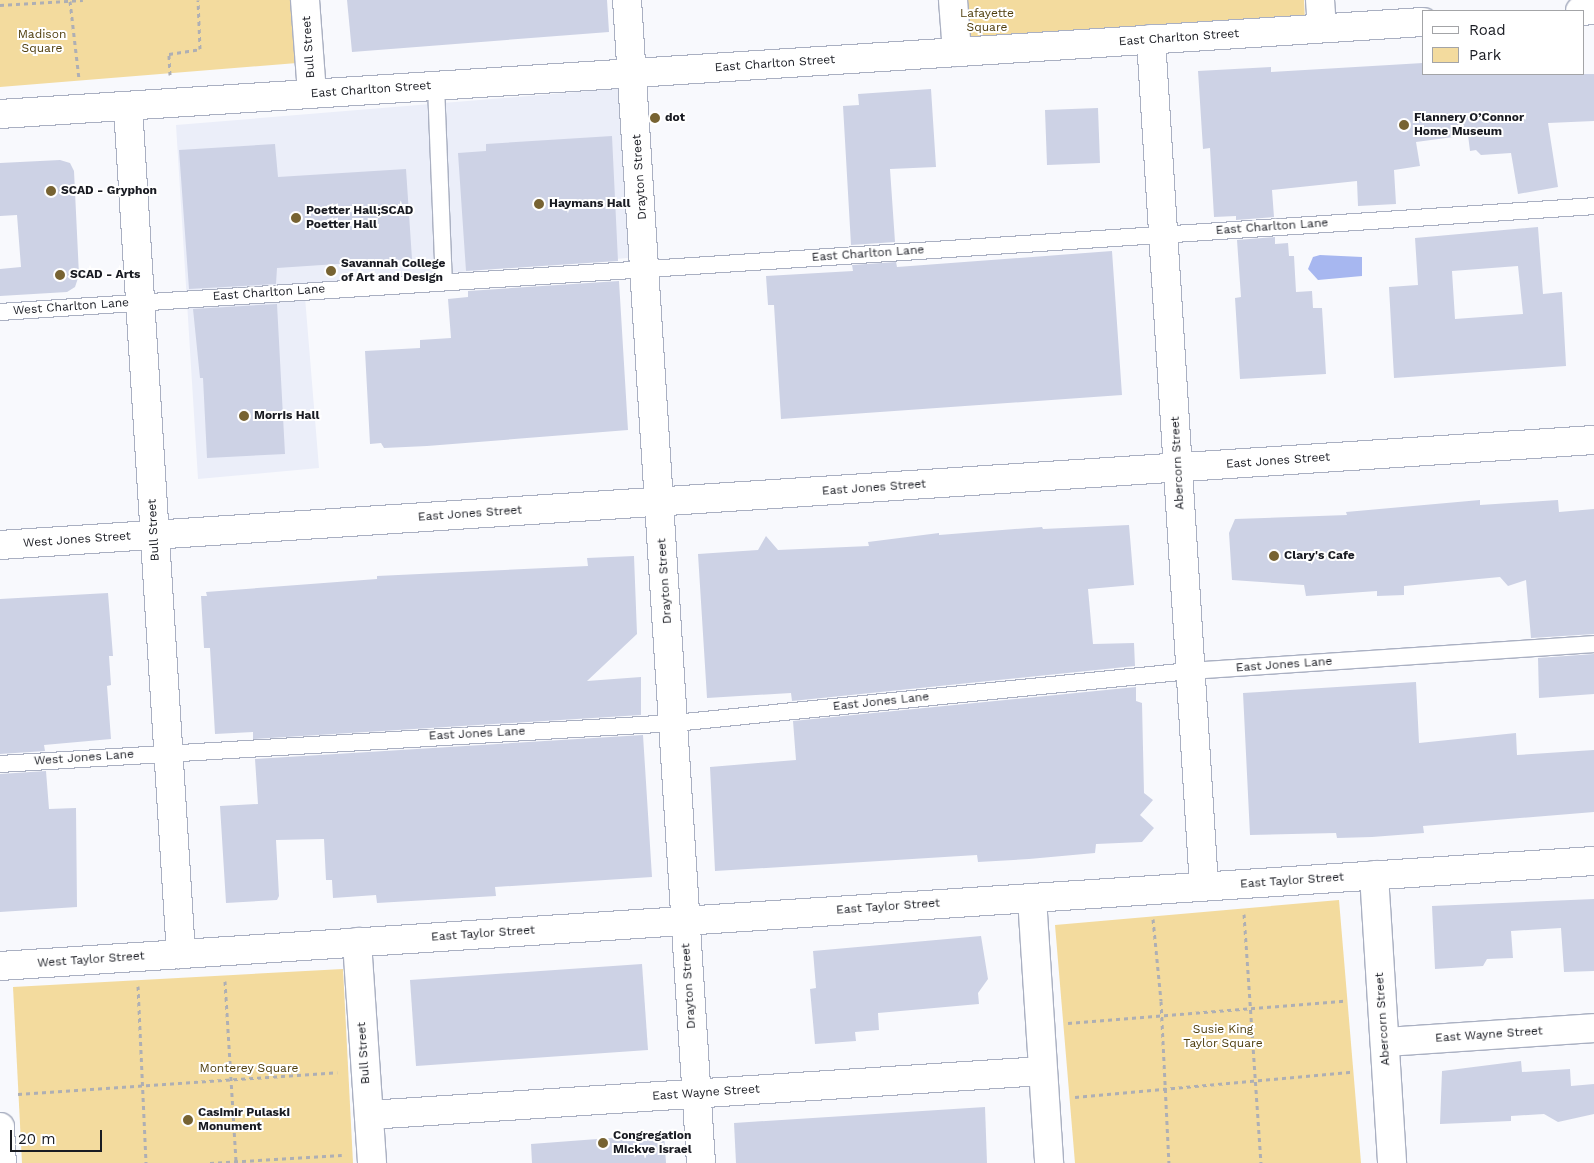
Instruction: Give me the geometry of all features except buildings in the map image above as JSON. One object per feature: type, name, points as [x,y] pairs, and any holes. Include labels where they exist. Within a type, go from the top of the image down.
[{"type":"street","name":"Bull Street","points":[[306,0],[312,94]]},
{"type":"street","name":"Drayton Street","points":[[627,0],[675,722],[700,1163]]},
{"type":"street","points":[[953,0],[957,52]]},
{"type":"street","points":[[1320,0],[1322,28]]},
{"type":"street","name":"East Charlton Street","points":[[0,114],[1422,22]]},
{"type":"street","name":"Abercorn Street","points":[[1151,40],[1165,234],[1204,886]]},
{"type":"street","name":"Bull Street","points":[[128,107],[142,302],[154,535],[181,954]]},
{"type":"street","name":"East Jones Street","points":[[154,535],[1594,440]]},
{"type":"street","name":"West Jones Street","points":[[0,545],[154,535]]},
{"type":"street","name":"East Taylor Street","points":[[181,954],[1594,861]]},
{"type":"street","name":"Abercorn Street","points":[[1374,875],[1392,1163]]},
{"type":"street","points":[[1032,898],[1049,1163]]},
{"type":"street","name":"Bull Street","points":[[358,942],[368,1115],[362,1159]]},
{"type":"street","name":"West Taylor Street","points":[[0,966],[181,954]]},
{"type":"street","name":"East Wayne Street","points":[[1385,1042],[1594,1028]]},
{"type":"street","name":"East Wayne Street","points":[[368,1115],[1043,1070]]},
{"type":"lane","points":[[436,86],[444,282]]},
{"type":"lane","name":"East Charlton Lane","points":[[142,302],[1594,206]]},
{"type":"lane","name":"West Charlton Lane","points":[[0,312],[142,302]]},
{"type":"lane","name":"East Jones Lane","points":[[167,752],[675,722],[1190,671],[1594,644]]},
{"type":"lane","name":"West Jones Lane","points":[[0,764],[167,752]]},
{"type":"path","points":[[70,0],[79,81]]},
{"type":"path","points":[[0,5],[83,0]]},
{"type":"path","points":[[170,76],[169,54],[200,49],[198,0]]},
{"type":"path","points":[[1244,910],[1261,1163]]},
{"type":"path","points":[[1153,915],[1167,1086],[1169,1163]]},
{"type":"path","points":[[224,970],[236,1162]]},
{"type":"path","points":[[138,982],[146,1163]]},
{"type":"path","points":[[1065,1023],[1344,1000]]},
{"type":"path","points":[[18,1094],[348,1071]]},
{"type":"path","points":[[1075,1097],[1167,1086],[1352,1072]]},
{"type":"path","points":[[210,1163],[362,1159]]},
{"type":"shaded area","name":"Savannah College of Art and Design","points":[[637,87],[651,256],[304,285],[319,468],[198,479],[176,125]]},
{"type":"green space","name":"Madison Square","points":[[0,0],[292,0],[297,63],[0,87]]},
{"type":"green space","name":"Lafayette Square","points":[[966,0],[1304,0],[1305,21],[968,43]]},
{"type":"green space","name":"Susie King Taylor Square","points":[[1339,900],[1361,1163],[1075,1163],[1055,925]]},
{"type":"green space","name":"Monterey Square","points":[[343,969],[353,1163],[22,1163],[13,987]]},
{"type":"water","points":[[1320,255],[1362,257],[1362,276],[1318,280],[1308,269],[1313,257]]},
{"type":"place","name":"dot","points":[[655,118]]},
{"type":"place","name":"Flannery O’Connor Home Museum","points":[[1404,125]]},
{"type":"place","name":"SCAD - Gryphon","points":[[51,191]]},
{"type":"place","name":"Haymans Hall","points":[[539,204]]},
{"type":"place","name":"Poetter Hall;SCAD Poetter Hall","points":[[296,218]]},
{"type":"place","name":"Savannah College of Art and Design","points":[[331,271]]},
{"type":"place","name":"SCAD - Arts","points":[[60,275]]},
{"type":"place","name":"Morris Hall","points":[[244,416]]},
{"type":"place","name":"Clary's Cafe","points":[[1274,556]]},
{"type":"place","name":"Casimir Pulaski Monument","points":[[188,1120]]},
{"type":"place","name":"Congregation Mickve Israel","points":[[603,1143]]}]
